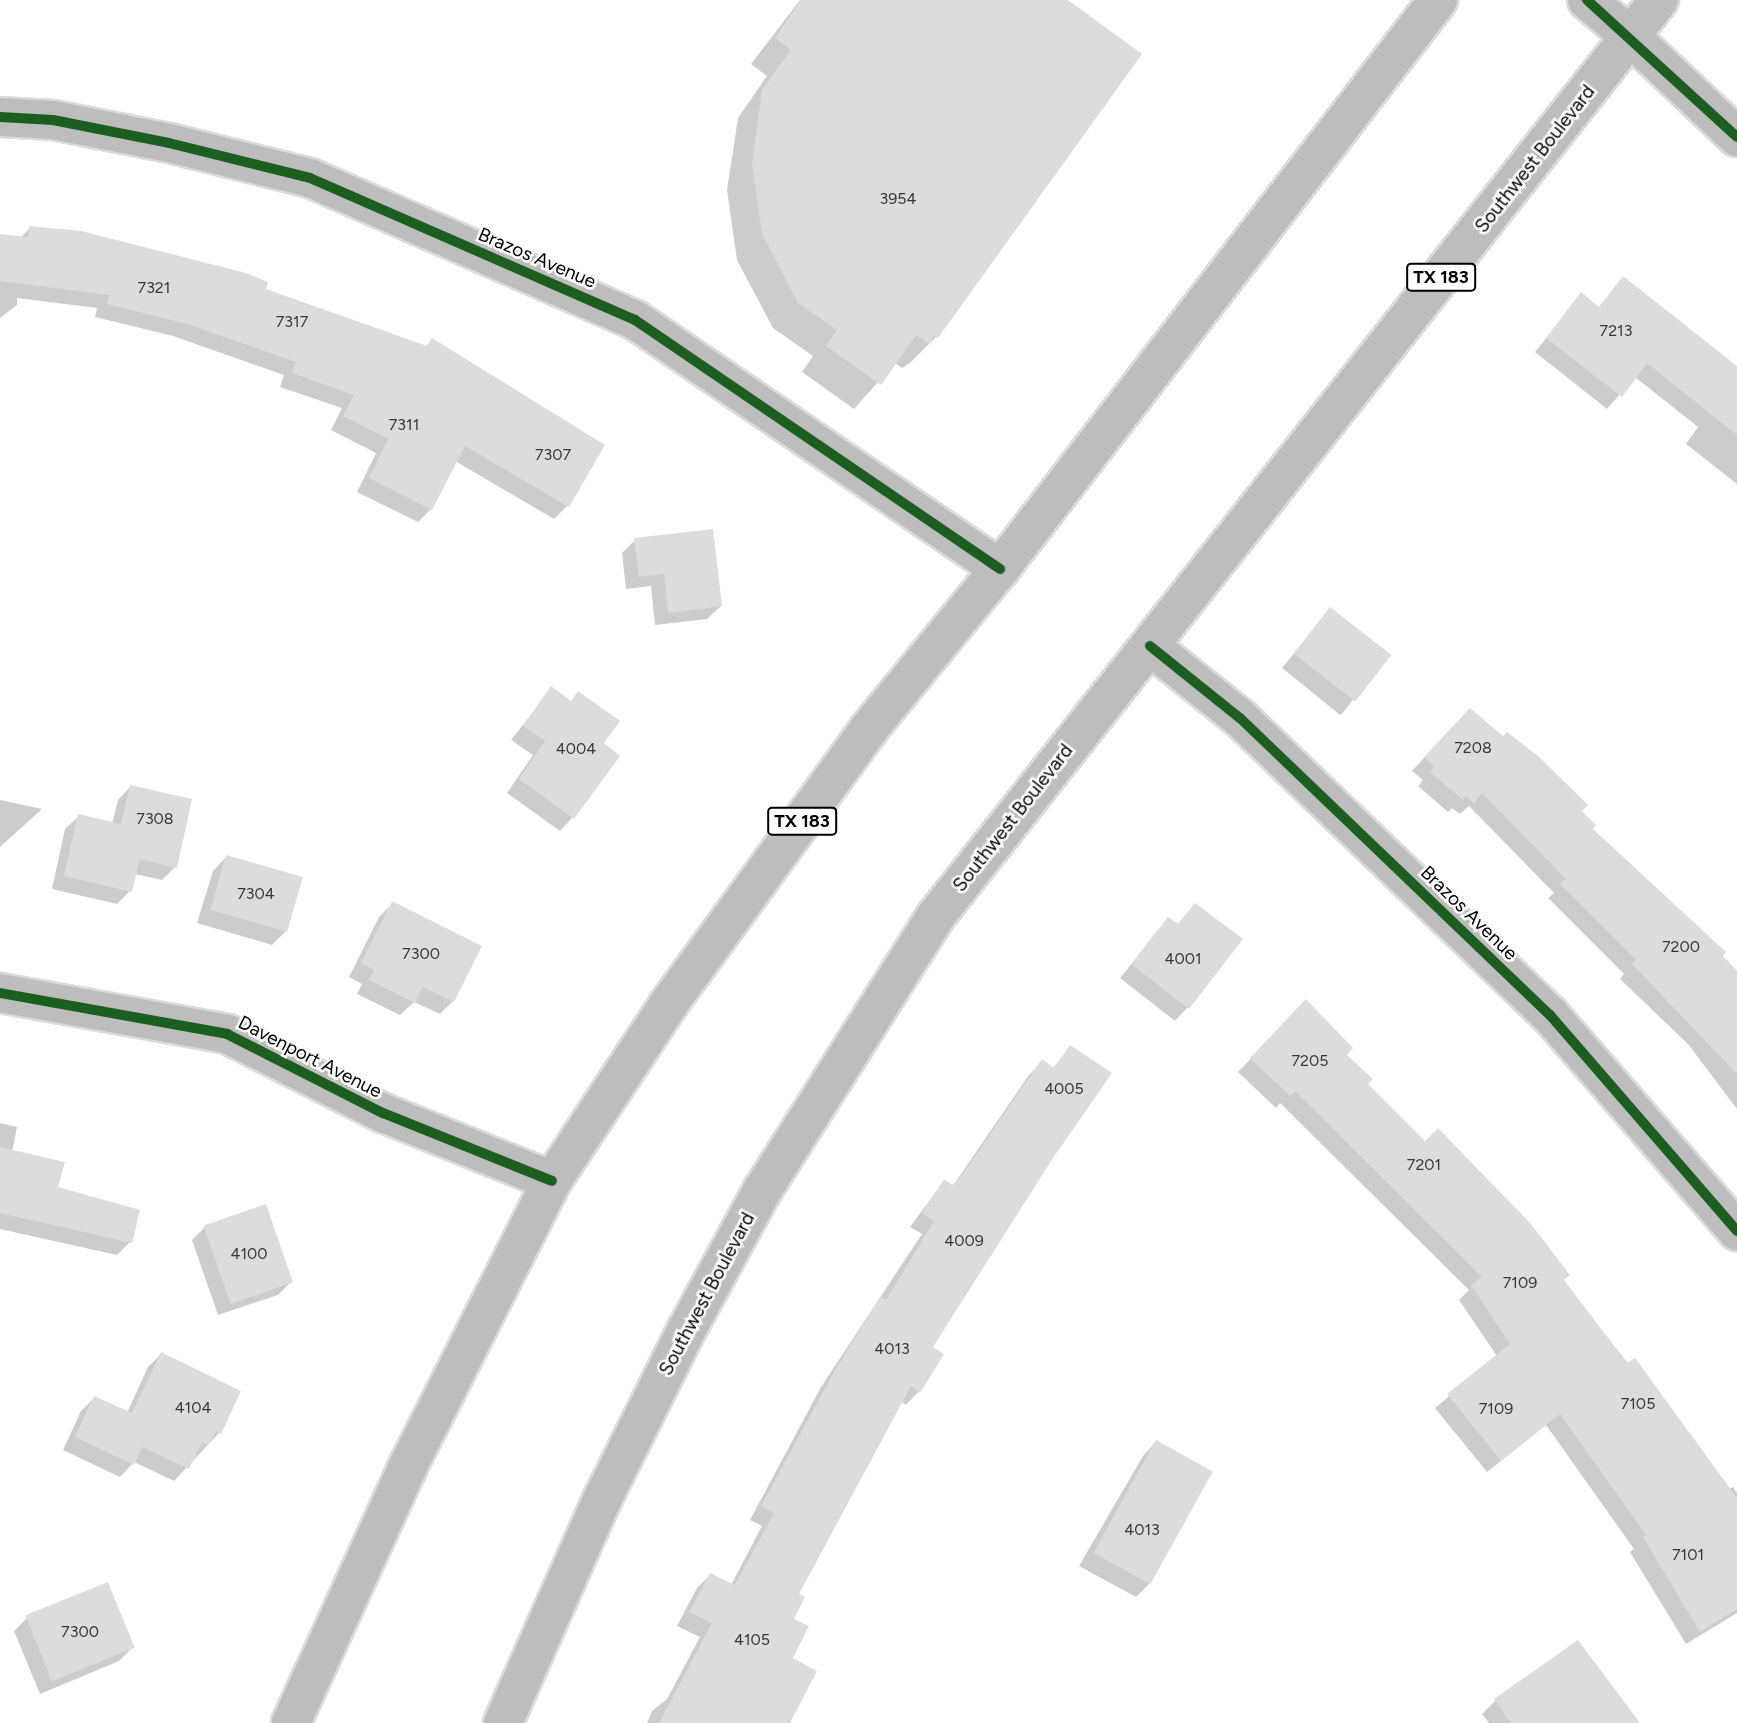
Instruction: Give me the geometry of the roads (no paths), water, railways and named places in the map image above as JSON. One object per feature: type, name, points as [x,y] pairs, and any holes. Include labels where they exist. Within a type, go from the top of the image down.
[{"type":"main road","name":"TX 183","points":[[291,1723],[407,1468],[552,1181],[670,1002],[868,730],[1000,569],[1438,0]]},
{"type":"main road","points":[[1587,0],[1631,37],[1737,137]]},
{"type":"main road","name":"Southwest Boulevard","points":[[503,1723],[601,1502],[762,1191],[936,916],[1659,0]]},
{"type":"main road","name":"Brazos Avenue","points":[[0,117],[76,124],[310,178],[635,320],[1000,569]]},
{"type":"main road","name":"Brazos Avenue","points":[[1150,646],[1241,718],[1550,1016],[1737,1230]]},
{"type":"main road","name":"Davenport Avenue","points":[[0,993],[227,1034],[383,1113],[552,1181]]}]
